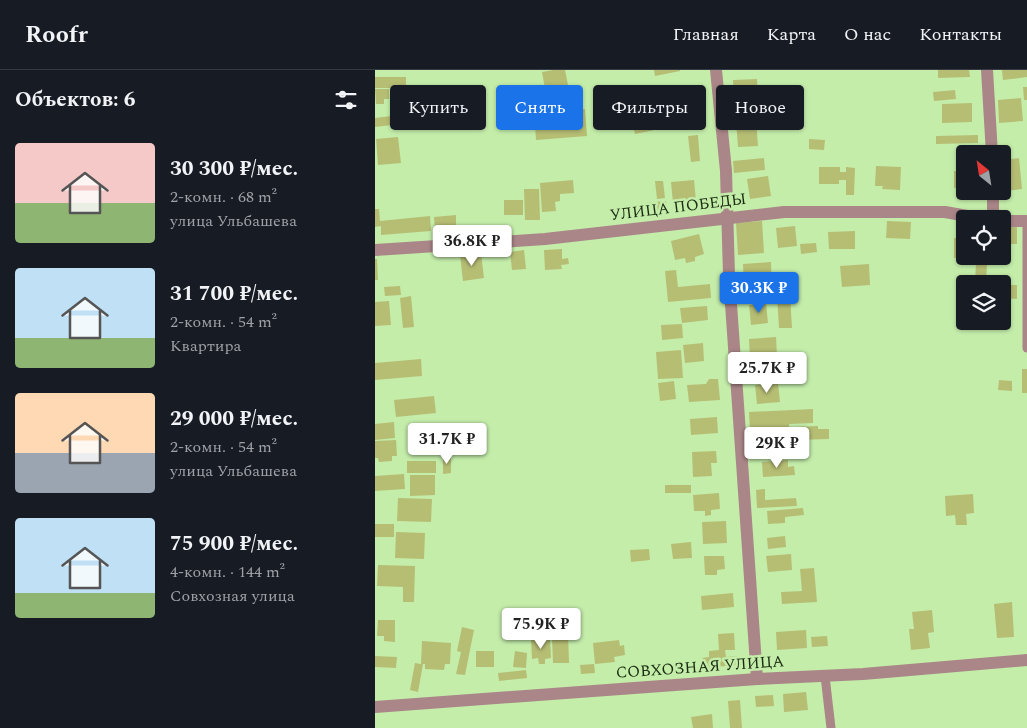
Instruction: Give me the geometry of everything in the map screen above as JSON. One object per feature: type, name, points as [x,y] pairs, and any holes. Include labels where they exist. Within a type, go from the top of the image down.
[{"type":"street","points":[[716,70],[723,126],[729,220],[729,275],[757,679]]},
{"type":"street","points":[[987,70],[991,145]]},
{"type":"street","name":"УЛИЦА ПОБЕДЫ","points":[[375,250],[545,239],[729,220],[747,215],[784,212],[883,210],[956,214]]},
{"type":"street","points":[[1011,221],[1027,221]]},
{"type":"street","name":"СОВХОЗНАЯ УЛИЦА","points":[[375,706],[757,679],[825,676],[1027,660]]},
{"type":"lane","points":[[1027,221],[1027,348]]},
{"type":"lane","points":[[825,676],[831,728]]},
{"type":"building","points":[[565,70],[568,85],[544,85],[542,72]]},
{"type":"building","points":[[654,70],[680,70],[680,71],[655,76]]},
{"type":"building","points":[[938,70],[969,70],[970,77],[938,78]]},
{"type":"building","points":[[1002,70],[1027,70],[1027,77],[1003,80]]},
{"type":"building","points":[[375,77],[406,77],[406,85],[390,85],[390,88],[375,88]]},
{"type":"building","points":[[757,79],[757,85],[733,85],[733,80]]},
{"type":"building","points":[[1023,87],[1027,87],[1027,100],[1024,100]]},
{"type":"building","points":[[375,89],[389,89],[389,99],[384,99],[384,104],[376,104]]},
{"type":"building","points":[[955,90],[956,99],[934,101],[933,92]]},
{"type":"building","points":[[1021,98],[1023,121],[999,123],[998,100]]},
{"type":"building","points":[[972,103],[972,122],[942,123],[942,104]]},
{"type":"building","points":[[583,109],[585,109],[587,136],[536,140],[535,130],[583,130]]},
{"type":"building","points":[[390,116],[390,125],[375,127],[375,118]]},
{"type":"building","points":[[634,130],[654,130],[635,134]]},
{"type":"building","points":[[737,130],[757,130],[758,146],[738,147]]},
{"type":"building","points":[[698,135],[700,161],[691,162],[688,136]]},
{"type":"building","points":[[978,135],[978,143],[936,144],[936,136]]},
{"type":"building","points":[[398,137],[401,163],[378,165],[376,139]]},
{"type":"building","points":[[809,139],[825,140],[824,150],[809,149]]},
{"type":"building","points":[[764,158],[765,170],[734,173],[733,161]]},
{"type":"building","points":[[1019,158],[1022,189],[1011,190],[1011,159]]},
{"type":"building","points":[[876,166],[901,167],[900,190],[882,189],[883,186],[875,186]]},
{"type":"building","points":[[819,167],[840,167],[840,172],[846,172],[846,167],[855,168],[854,195],[846,195],[846,180],[839,180],[839,184],[819,184]]},
{"type":"building","points":[[954,171],[956,171],[956,188],[954,188]]},
{"type":"building","points":[[768,176],[771,196],[750,199],[747,179]]},
{"type":"building","points":[[573,180],[574,193],[560,194],[560,201],[555,202],[556,211],[542,212],[540,183]]},
{"type":"building","points":[[694,180],[696,201],[673,203],[671,182]]},
{"type":"building","points":[[655,181],[663,181],[665,198],[657,199]]},
{"type":"building","points":[[524,189],[539,189],[540,220],[525,220]]},
{"type":"building","points":[[504,200],[523,200],[523,215],[504,215]]},
{"type":"building","points":[[666,201],[667,212],[646,213],[645,203]]},
{"type":"building","points":[[375,209],[379,209],[380,221],[430,216],[431,231],[381,235],[381,226],[375,227]]},
{"type":"building","points":[[456,215],[456,229],[435,230],[434,217]]},
{"type":"building","points":[[762,221],[764,253],[738,255],[736,223]]},
{"type":"building","points":[[887,221],[911,222],[910,239],[886,238]]},
{"type":"building","points":[[795,226],[797,246],[778,248],[776,228]]},
{"type":"building","points":[[1011,226],[1017,226],[1017,244],[1011,244]]},
{"type":"building","points":[[855,231],[855,249],[829,249],[828,232]]},
{"type":"building","points":[[699,234],[704,254],[695,257],[695,261],[686,263],[685,258],[675,260],[671,241]]},
{"type":"building","points":[[954,238],[956,238],[956,258],[954,258]]},
{"type":"building","points":[[816,243],[817,252],[801,254],[800,244]]},
{"type":"building","points":[[562,249],[562,259],[568,258],[569,264],[561,265],[562,269],[545,270],[544,250]]},
{"type":"building","points":[[524,250],[526,269],[512,270],[510,252]]},
{"type":"building","points":[[481,253],[484,278],[463,281],[460,255]]},
{"type":"building","points":[[375,259],[377,259],[378,280],[375,280]]},
{"type":"building","points":[[771,262],[772,296],[741,298],[740,288],[744,288],[743,264]]},
{"type":"building","points":[[869,264],[870,285],[842,287],[840,266]]},
{"type":"building","points":[[976,265],[987,265],[986,275],[975,275]]},
{"type":"building","points":[[676,270],[678,287],[710,284],[711,298],[668,302],[665,271]]},
{"type":"building","points":[[1011,285],[1017,285],[1017,299],[1011,299]]},
{"type":"building","points":[[400,286],[401,295],[385,296],[384,287]]},
{"type":"building","points":[[790,295],[792,328],[779,328],[777,296]]},
{"type":"building","points":[[411,296],[414,327],[403,328],[400,298]]},
{"type":"building","points":[[389,301],[391,325],[375,326],[375,302]]},
{"type":"building","points":[[766,303],[768,323],[751,325],[749,305]]},
{"type":"building","points":[[707,306],[708,320],[682,323],[680,308]]},
{"type":"building","points":[[682,324],[683,338],[662,340],[661,325]]},
{"type":"building","points":[[776,337],[777,356],[750,358],[749,339]]},
{"type":"building","points":[[703,343],[704,361],[685,363],[683,345]]},
{"type":"building","points":[[681,350],[683,378],[658,379],[656,352]]},
{"type":"building","points":[[421,359],[422,376],[375,380],[375,363]]},
{"type":"building","points":[[767,369],[767,381],[745,383],[745,370]]},
{"type":"building","points":[[1022,369],[1027,369],[1027,393],[1022,393]]},
{"type":"building","points":[[709,379],[718,379],[720,400],[689,402],[687,385],[706,384]]},
{"type":"building","points":[[999,380],[1012,381],[1012,391],[998,390]]},
{"type":"building","points":[[674,381],[676,399],[660,401],[658,383]]},
{"type":"building","points":[[778,383],[780,402],[757,404],[755,385]]},
{"type":"building","points":[[434,396],[436,413],[396,417],[394,400]]},
{"type":"building","points":[[813,409],[813,423],[789,424],[789,432],[759,434],[759,430],[750,431],[749,412]]},
{"type":"building","points":[[717,417],[718,433],[691,435],[690,419]]},
{"type":"building","points":[[394,422],[395,438],[375,440],[375,424]]},
{"type":"building","points":[[818,426],[818,429],[829,429],[829,439],[794,440],[794,427]]},
{"type":"building","points":[[410,436],[437,436],[437,444],[410,444]]},
{"type":"building","points":[[396,440],[397,456],[392,456],[392,461],[379,462],[378,458],[375,458],[375,441]]},
{"type":"building","points":[[716,451],[717,463],[711,463],[712,476],[693,477],[692,452]]},
{"type":"building","points":[[451,456],[451,473],[443,474],[443,457]]},
{"type":"building","points":[[788,460],[788,467],[794,466],[795,475],[763,477],[762,462]]},
{"type":"building","points":[[407,461],[436,461],[436,473],[407,473]]},
{"type":"building","points":[[404,474],[405,489],[375,491],[375,476]]},
{"type":"building","points":[[410,475],[435,475],[435,495],[410,496]]},
{"type":"building","points":[[665,485],[691,485],[691,493],[665,493]]},
{"type":"building","points":[[765,489],[765,500],[796,498],[797,506],[757,508],[756,490]]},
{"type":"building","points":[[719,493],[720,509],[711,510],[711,515],[705,516],[705,511],[694,511],[693,495]]},
{"type":"building","points":[[973,494],[974,513],[966,514],[967,525],[956,525],[955,515],[946,516],[945,496]]},
{"type":"building","points":[[398,498],[432,499],[431,522],[397,521]]},
{"type":"building","points":[[803,508],[804,515],[785,517],[785,523],[768,524],[767,511]]},
{"type":"building","points":[[726,521],[727,543],[703,544],[702,522]]},
{"type":"building","points":[[375,524],[394,524],[394,537],[375,537]]},
{"type":"building","points":[[396,532],[425,533],[424,559],[395,558]]},
{"type":"building","points":[[785,536],[786,547],[768,549],[767,538]]},
{"type":"building","points":[[691,542],[692,558],[673,559],[671,544]]},
{"type":"building","points":[[649,549],[650,560],[631,562],[630,550]]},
{"type":"building","points":[[791,554],[792,570],[768,572],[766,556]]},
{"type":"building","points":[[704,556],[724,556],[725,569],[717,570],[717,575],[705,575]]},
{"type":"building","points":[[378,565],[415,566],[414,602],[403,602],[403,587],[377,586]]},
{"type":"building","points":[[814,568],[817,602],[782,604],[781,592],[802,591],[800,569]]},
{"type":"building","points":[[733,593],[734,607],[702,610],[701,596]]},
{"type":"building","points":[[1012,602],[1014,637],[997,638],[994,604]]},
{"type":"building","points":[[932,610],[934,632],[928,633],[930,648],[911,650],[909,629],[914,629],[912,612]]},
{"type":"building","points":[[378,620],[395,620],[395,642],[384,641],[384,636],[377,636]]},
{"type":"building","points":[[462,627],[474,630],[465,675],[456,674],[461,652],[457,651]]},
{"type":"building","points":[[556,630],[563,630],[563,633],[568,633],[569,663],[553,663],[552,638],[556,638]]},
{"type":"building","points":[[806,630],[807,648],[777,650],[776,632]]},
{"type":"building","points":[[734,633],[735,650],[725,650],[726,657],[737,656],[737,665],[703,668],[702,658],[709,657],[709,651],[719,650],[718,634]]},
{"type":"building","points":[[827,636],[828,646],[812,647],[811,637]]},
{"type":"building","points":[[550,638],[551,658],[545,659],[545,664],[539,664],[538,658],[532,659],[531,639]]},
{"type":"building","points":[[619,640],[620,646],[624,645],[625,655],[614,657],[615,662],[595,664],[593,643]]},
{"type":"building","points":[[422,641],[451,643],[450,664],[445,664],[444,670],[425,669],[425,664],[423,664],[418,692],[410,690],[415,663],[421,664]]},
{"type":"building","points":[[476,651],[494,651],[494,667],[476,667]]},
{"type":"building","points":[[515,651],[527,653],[526,668],[513,667]]},
{"type":"building","points":[[375,656],[397,657],[396,668],[375,667]]},
{"type":"building","points":[[594,664],[595,673],[581,674],[580,665]]},
{"type":"building","points":[[526,670],[527,678],[499,681],[498,673]]},
{"type":"building","points":[[806,692],[808,710],[784,712],[783,694]]},
{"type":"building","points":[[773,695],[774,706],[756,707],[755,696]]},
{"type":"building","points":[[740,700],[742,728],[730,728],[728,701]]},
{"type":"building","points":[[712,714],[713,728],[693,728],[691,717]]}]
